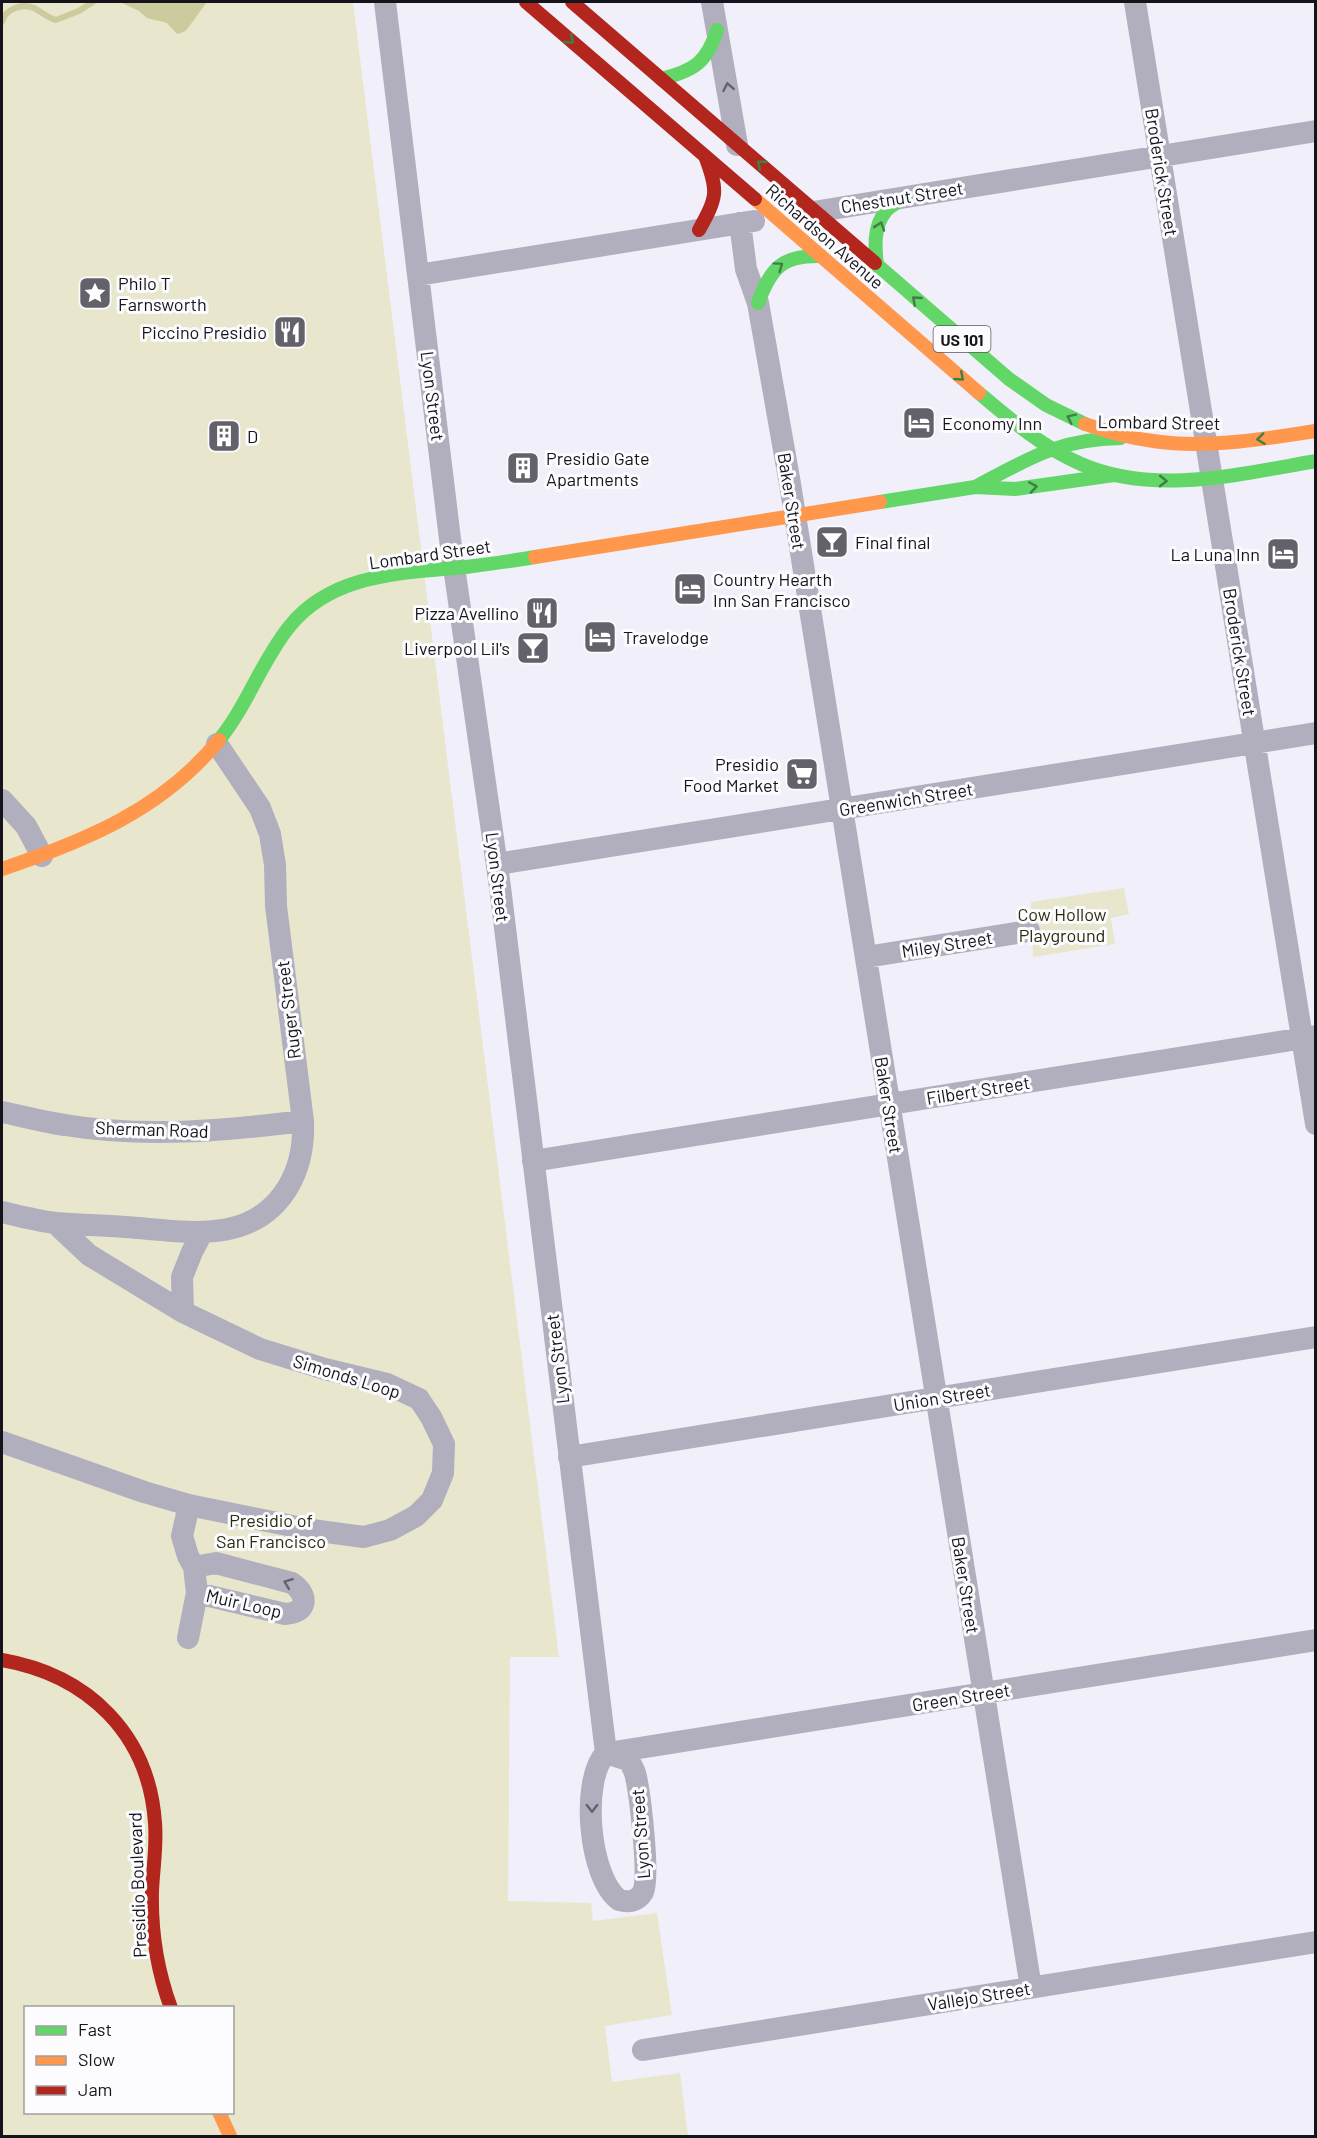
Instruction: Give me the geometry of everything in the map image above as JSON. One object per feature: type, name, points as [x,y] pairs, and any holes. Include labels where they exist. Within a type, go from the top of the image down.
[{"type":"main road","name":"Richardson Avenue","points":[[526,2],[1006,416],[1049,448],[1080,465],[1114,475]]},
{"type":"main road","name":"Richardson Avenue","points":[[572,2],[582,6],[661,79],[1023,390],[1066,416],[1125,439]]},
{"type":"main road","points":[[661,79],[701,64],[714,44],[717,30]]},
{"type":"main road","points":[[699,230],[716,195],[714,177],[705,156]]},
{"type":"main road","points":[[877,266],[875,244],[878,226],[885,212],[905,197]]},
{"type":"main road","points":[[758,303],[765,281],[778,265],[798,256],[821,256]]},
{"type":"main road","name":"Lombard Street","points":[[975,487],[1049,448],[1085,439],[1206,443],[1255,440],[1316,431]]},
{"type":"main road","name":"Lombard Street","points":[[2,869],[42,856],[103,830],[144,807],[178,783],[217,744],[277,643],[297,617],[310,605],[339,588],[355,583],[398,573],[487,565],[975,487],[1015,489],[1114,475],[1153,481],[1212,478],[1316,461]]},
{"type":"main road","name":"Presidio Boulevard","points":[[2,1660],[45,1671],[87,1694],[119,1725],[142,1761],[153,1801],[155,1824],[152,1898],[155,1947],[158,1968],[171,2006]]},
{"type":"main road","points":[[220,2114],[230,2136]]},
{"type":"street","name":"Lyon Street","points":[[385,2],[455,567],[497,864],[606,1754],[596,1767],[594,1777],[592,1803],[595,1843],[602,1877],[608,1888],[620,1900],[631,1901],[636,1900],[642,1893],[647,1873],[636,1776],[628,1760],[606,1754]]},
{"type":"street","points":[[712,2],[737,145]]},
{"type":"street","name":"Broderick Street","points":[[1135,2],[1254,743],[1308,1037],[1316,1124]]},
{"type":"street","name":"Chestnut Street","points":[[418,275],[1316,131]]},
{"type":"street","name":"Baker Street","points":[[741,223],[746,269],[758,303],[795,515],[1031,1988]]},
{"type":"street","name":"Greenwich Street","points":[[497,864],[1316,733]]},
{"type":"street","name":"Ruger Street","points":[[56,1223],[202,1233],[232,1229],[256,1220],[272,1208],[292,1179],[304,1140],[303,1121],[276,906],[275,865],[270,834],[256,801],[217,744]]},
{"type":"street","points":[[2,800],[26,826],[42,856]]},
{"type":"street","name":"Miley Street","points":[[866,957],[1029,931]]},
{"type":"street","name":"Filbert Street","points":[[533,1161],[1308,1037]]},
{"type":"street","name":"Sherman Road","points":[[2,1112],[66,1125],[138,1131],[235,1130],[303,1121]]},
{"type":"street","points":[[2,1212],[56,1223]]},
{"type":"street","name":"Simonds Loop","points":[[2,1442],[144,1492],[189,1505],[312,1530],[364,1536],[390,1530],[416,1516],[432,1500],[443,1473],[444,1444],[431,1417],[419,1400],[387,1384],[325,1369],[260,1349],[183,1312],[89,1255],[56,1223]]},
{"type":"street","points":[[183,1312],[182,1277],[202,1233]]},
{"type":"street","name":"Union Street","points":[[569,1457],[1316,1337]]},
{"type":"street","name":"Muir Loop","points":[[188,1638],[197,1593],[194,1567],[183,1544],[182,1536],[189,1505]]},
{"type":"street","name":"Muir Loop","points":[[194,1567],[216,1563],[292,1583],[301,1590],[304,1602],[298,1611],[285,1614],[197,1593]]},
{"type":"street","name":"Green Street","points":[[606,1754],[1316,1640]]},
{"type":"street","name":"Vallejo Street","points":[[643,2050],[1316,1942]]},
{"type":"green space","name":"Presidio of San Francisco","points":[[2,2],[353,2],[559,1657],[510,1657],[508,1901],[591,1903],[593,1921],[657,1913],[672,2015],[605,2026],[612,2082],[680,2073],[688,2136],[2,2136]]},
{"type":"green space","name":"Cow Hollow Playground","points":[[1124,888],[1129,914],[1111,918],[1115,944],[1033,957],[1031,902]]},
{"type":"shaded area","points":[[120,2],[207,2],[188,28],[177,34],[167,23],[147,18],[139,11]]},
{"type":"waterway","points":[[2,22],[10,11],[19,7],[34,8],[56,20],[79,11],[93,2]]},
{"type":"traffic: fast","points":[[661,79],[682,73],[697,64],[709,50],[717,30]]},
{"type":"traffic: fast","points":[[877,266],[876,245],[879,223],[888,209],[905,197]]},
{"type":"traffic: fast","points":[[758,303],[773,272],[780,266],[797,258],[821,256]]},
{"type":"traffic: fast","points":[[875,263],[1009,379],[1046,405],[1085,424]]},
{"type":"traffic: fast","points":[[979,393],[1053,450],[1081,464],[1109,474],[1167,481],[1227,476],[1316,461]]},
{"type":"traffic: fast","points":[[975,487],[1044,452],[1079,442],[1121,438]]},
{"type":"traffic: fast","points":[[880,502],[975,487],[1015,489],[1114,475]]},
{"type":"traffic: fast","points":[[219,740],[238,713],[270,655],[289,627],[306,609],[326,596],[347,586],[394,574],[535,557]]},
{"type":"traffic: slow","points":[[755,199],[979,393]]},
{"type":"traffic: slow","points":[[1085,424],[1135,438],[1194,444],[1235,442],[1316,431]]},
{"type":"traffic: slow","points":[[535,557],[880,502]]},
{"type":"traffic: slow","points":[[2,869],[63,847],[120,820],[147,804],[173,786],[219,740]]},
{"type":"traffic: slow","points":[[220,2114],[230,2136]]},
{"type":"traffic: jam","points":[[526,2],[755,199]]},
{"type":"traffic: jam","points":[[572,2],[875,263]]},
{"type":"traffic: jam","points":[[699,230],[710,210],[714,194],[705,156]]},
{"type":"traffic: jam","points":[[2,1660],[33,1668],[61,1679],[87,1695],[109,1714],[127,1736],[141,1762],[150,1791],[155,1823],[152,1891],[154,1936],[162,1979],[170,2006]]},
{"type":"place","name":"Philo T Farnsworth","points":[[95,293]]},
{"type":"place","name":"Piccino Presidio","points":[[290,332]]},
{"type":"place","name":"Economy Inn","points":[[919,423]]},
{"type":"place","name":"D","points":[[224,436]]},
{"type":"place","name":"Presidio Gate Apartments","points":[[523,468]]},
{"type":"place","name":"Final final","points":[[832,542]]},
{"type":"place","name":"La Luna Inn","points":[[1283,554]]},
{"type":"place","name":"Country Hearth Inn San Francisco","points":[[690,589]]},
{"type":"place","name":"Pizza Avellino","points":[[542,613]]},
{"type":"place","name":"Travelodge","points":[[600,637]]},
{"type":"place","name":"Liverpool Lil's","points":[[533,648]]},
{"type":"place","name":"Presidio Food Market","points":[[802,774]]}]
